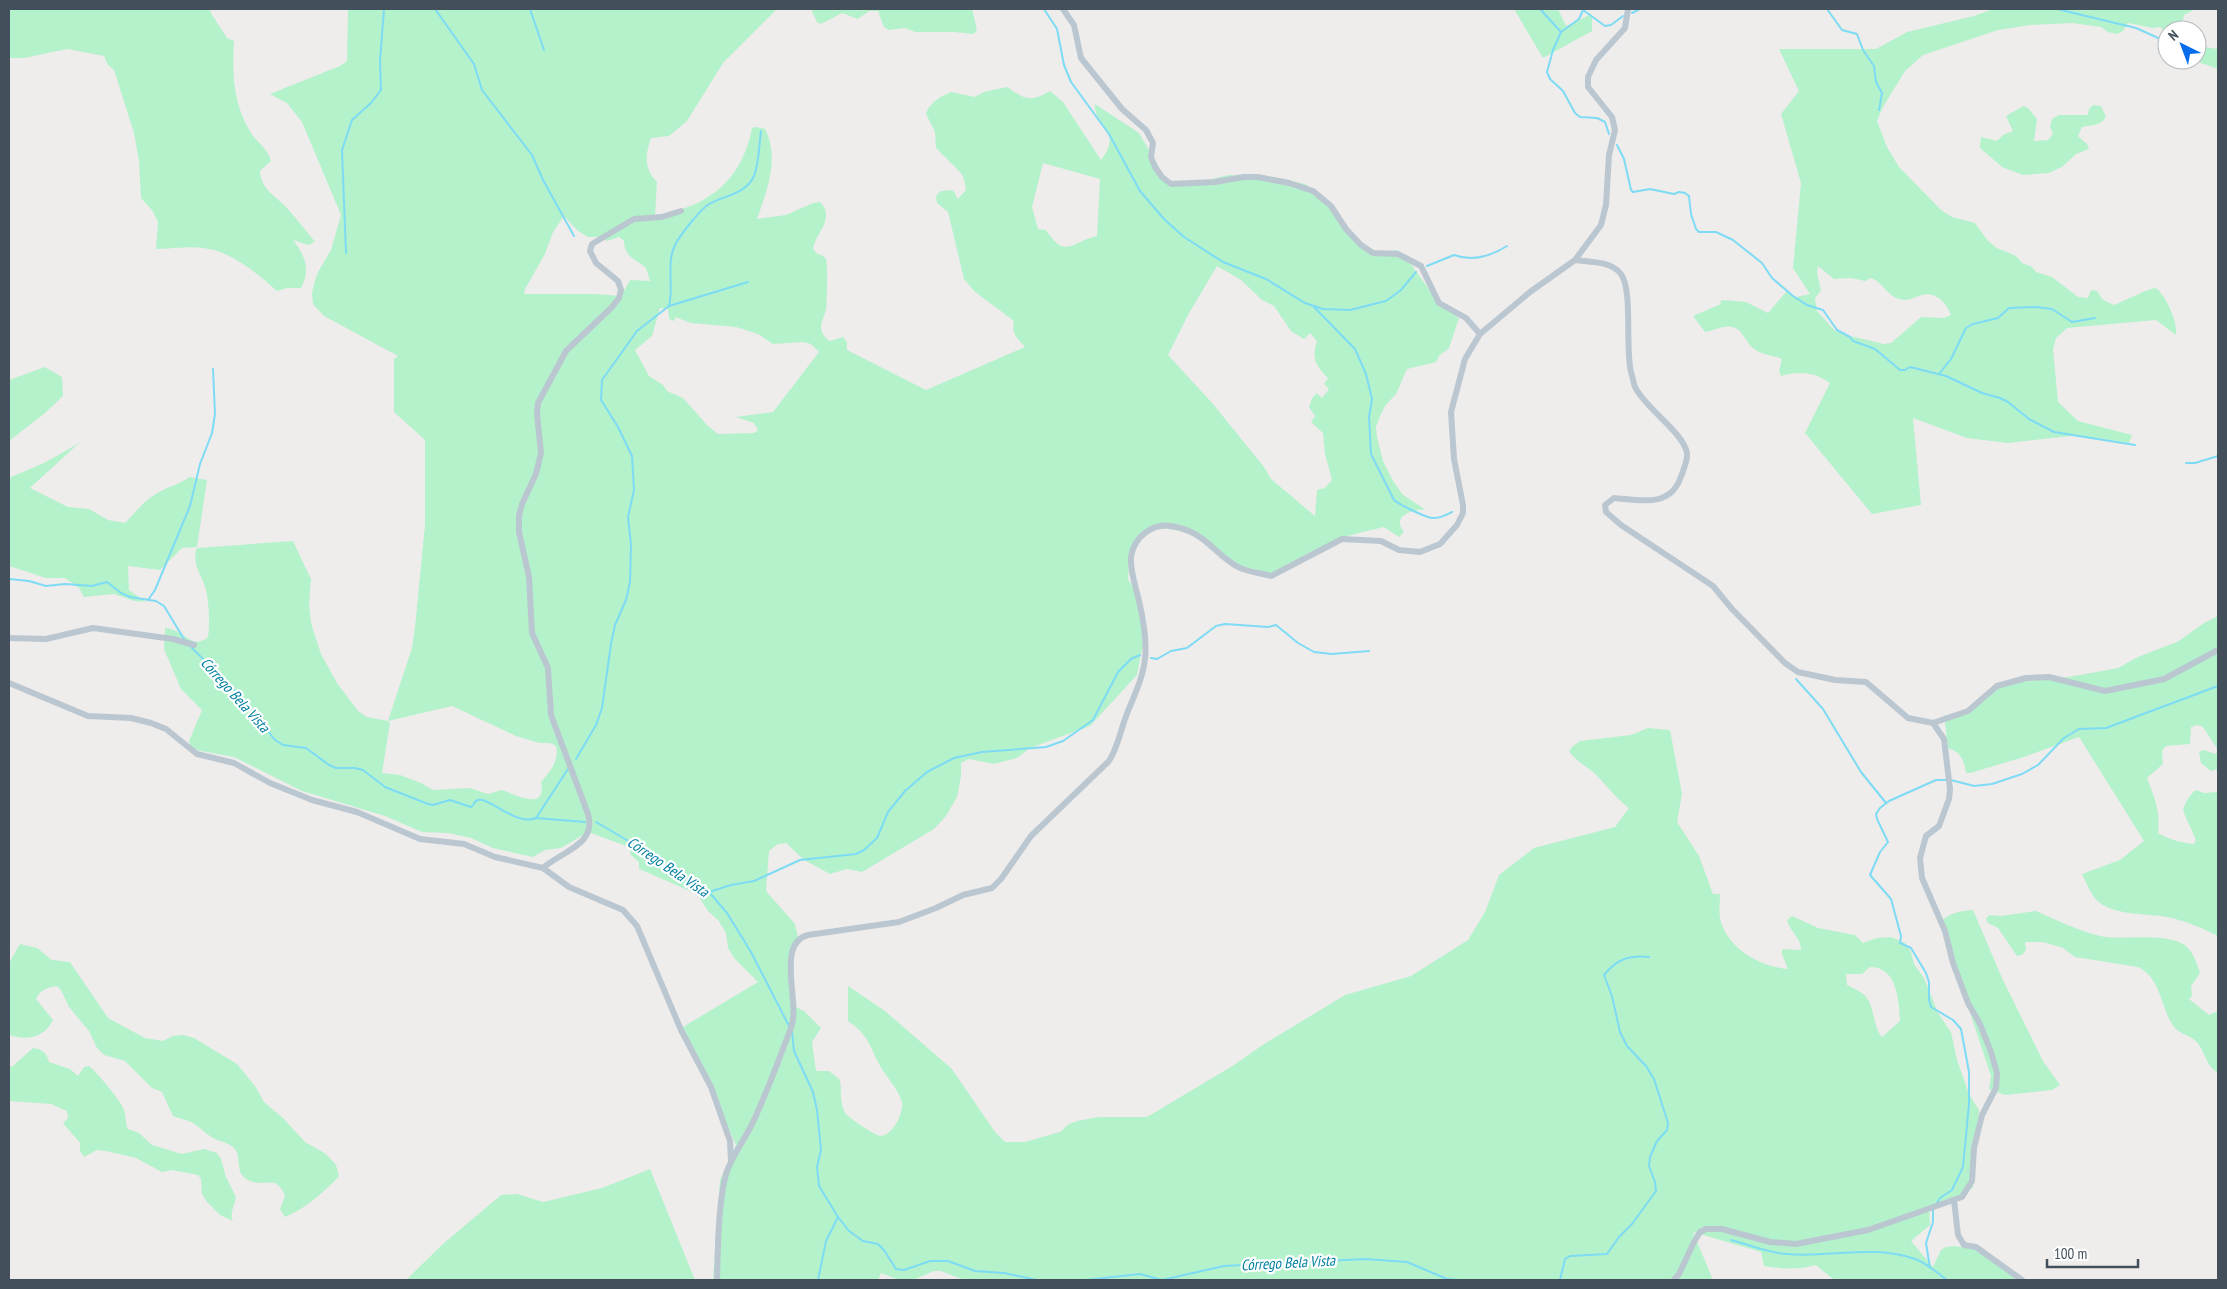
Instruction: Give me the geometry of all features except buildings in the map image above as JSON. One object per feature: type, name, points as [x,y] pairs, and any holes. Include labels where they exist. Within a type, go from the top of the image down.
[{"type":"street","points":[[1063,9],[1074,25],[1082,58],[1122,109],[1146,130],[1153,143],[1151,156],[1155,167],[1170,184],[1215,182],[1244,177],[1258,177],[1289,182],[1313,190],[1331,206],[1346,229],[1360,245],[1373,253],[1398,254],[1421,266],[1439,303],[1466,318],[1480,334]]},
{"type":"street","points":[[717,1280],[724,1185],[731,1162],[755,1119],[793,1023],[791,960],[792,948],[796,940],[808,935],[910,919],[963,895],[986,891],[992,888],[1001,879],[1031,836],[1109,761],[1118,746],[1124,721],[1135,697],[1145,657],[1140,603],[1131,556],[1136,541],[1144,532],[1157,526],[1184,529],[1202,538],[1238,567],[1271,576],[1342,540],[1381,541],[1399,550],[1420,552],[1435,547],[1457,525],[1462,514],[1462,491],[1454,459],[1451,412],[1465,359],[1480,334],[1530,292],[1575,260],[1601,225],[1606,205],[1609,154],[1615,130],[1612,117],[1588,87],[1588,77],[1596,60],[1624,28],[1628,9]]},
{"type":"street","points":[[543,868],[554,859],[578,846],[586,838],[590,828],[588,814],[550,714],[548,668],[532,633],[529,576],[519,532],[519,516],[522,504],[536,474],[540,453],[538,403],[566,351],[620,298],[618,281],[596,262],[590,251],[592,244],[634,219],[662,217],[681,211]]},
{"type":"street","points":[[1575,260],[1612,265],[1622,275],[1626,288],[1629,364],[1636,388],[1682,442],[1687,454],[1685,466],[1678,484],[1671,494],[1650,502],[1614,498],[1605,505],[1606,512],[1635,535],[1713,586],[1738,616],[1785,663],[1798,672],[1835,680],[1866,682],[1908,718],[1934,723],[1968,711],[1997,686],[2008,681],[2049,677],[2105,691],[2164,679],[2218,650]]},
{"type":"street","points":[[9,638],[46,639],[93,628],[173,639],[194,645]]},
{"type":"street","points":[[9,683],[88,716],[131,718],[151,723],[166,730],[197,754],[234,763],[270,783],[312,800],[357,812],[420,839],[464,844],[495,857],[543,868],[569,887],[616,906],[633,920],[647,947],[681,1030],[711,1087],[730,1141],[731,1162]]},
{"type":"street","points":[[1674,1280],[1679,1274],[1700,1232],[1706,1229],[1722,1229],[1770,1242],[1796,1244],[1868,1230],[1954,1200],[1962,1197],[1972,1181],[1974,1148],[1982,1115],[1996,1088],[1997,1073],[1980,1024],[1968,1003],[1953,963],[1945,932],[1922,878],[1920,858],[1926,836],[1939,826],[1949,799],[1950,784],[1944,739],[1934,723]]},
{"type":"street","points":[[1954,1200],[1958,1235],[1964,1245],[1976,1247],[2022,1280]]},
{"type":"green space","points":[[9,9],[210,9],[227,38],[234,41],[235,89],[240,111],[251,133],[270,157],[271,161],[260,171],[263,183],[291,212],[315,242],[308,245],[293,240],[301,251],[306,269],[306,275],[301,288],[287,288],[277,291],[234,258],[214,250],[192,247],[156,249],[158,222],[152,210],[141,198],[139,161],[134,133],[114,70],[108,65],[104,56],[67,49],[24,58],[9,58]]},
{"type":"green space","points":[[348,9],[777,9],[723,63],[687,121],[669,136],[651,138],[647,162],[650,172],[657,182],[655,215],[691,206],[719,189],[731,177],[740,163],[752,128],[765,129],[769,140],[772,162],[768,186],[757,219],[786,215],[813,203],[820,202],[826,214],[826,220],[813,248],[827,262],[826,310],[821,326],[822,332],[830,341],[843,337],[847,342],[847,350],[926,390],[1025,347],[1014,333],[1014,321],[974,291],[964,279],[948,212],[937,203],[936,196],[941,191],[953,190],[958,199],[966,190],[961,173],[936,148],[935,132],[926,114],[933,103],[951,92],[974,97],[984,92],[1007,87],[1023,97],[1032,98],[1050,91],[1063,102],[1101,160],[1107,150],[1109,135],[1098,118],[1095,104],[1139,133],[1159,167],[1158,174],[1165,181],[1207,180],[1229,175],[1273,177],[1305,184],[1322,195],[1362,245],[1378,252],[1397,250],[1407,259],[1439,303],[1459,318],[1449,348],[1439,356],[1436,362],[1407,369],[1396,394],[1385,406],[1376,427],[1383,461],[1393,481],[1403,495],[1426,510],[1409,512],[1402,518],[1400,522],[1404,532],[1399,537],[1384,527],[1347,536],[1326,545],[1290,569],[1270,578],[1254,574],[1200,539],[1187,533],[1162,528],[1149,528],[1130,552],[1128,579],[1139,598],[1144,639],[1137,675],[1090,726],[1030,748],[1017,758],[994,764],[969,759],[961,763],[961,776],[957,797],[946,816],[934,829],[862,872],[847,869],[830,874],[804,860],[786,843],[778,844],[769,851],[766,891],[795,924],[798,937],[791,962],[796,1007],[804,1011],[821,1028],[812,1042],[816,1071],[829,1071],[840,1080],[842,1106],[846,1114],[852,1119],[878,1136],[885,1135],[896,1123],[901,1113],[902,1103],[867,1040],[848,1021],[848,986],[885,1011],[952,1069],[995,1132],[1005,1142],[1025,1142],[1060,1132],[1069,1124],[1077,1121],[1098,1117],[1147,1117],[1345,995],[1411,976],[1468,940],[1485,912],[1499,875],[1534,848],[1615,827],[1629,808],[1569,751],[1573,746],[1580,741],[1631,735],[1648,728],[1670,730],[1682,794],[1677,822],[1699,856],[1713,894],[1720,894],[1721,922],[1733,943],[1740,950],[1768,965],[1788,969],[1782,949],[1801,950],[1801,945],[1787,920],[1792,916],[1818,928],[1855,935],[1863,943],[1877,938],[1891,937],[1905,943],[1911,952],[1914,964],[1924,978],[1938,1013],[1951,1032],[1957,1060],[1969,1094],[1979,1110],[1973,1187],[1965,1194],[1929,1208],[1930,1225],[1911,1241],[1933,1267],[1941,1250],[1946,1247],[1955,1246],[1980,1250],[2017,1280],[1834,1280],[1816,1265],[1803,1268],[1764,1266],[1761,1252],[1693,1232],[1713,1280],[964,1280],[941,1271],[934,1271],[913,1280],[899,1280],[881,1273],[878,1280],[713,1280],[720,1180],[736,1145],[683,1027],[758,982],[734,958],[728,948],[726,933],[697,894],[639,869],[639,862],[631,855],[629,847],[588,832],[561,848],[545,850],[533,857],[493,848],[471,838],[448,833],[422,832],[385,816],[302,791],[234,757],[196,750],[190,745],[189,741],[202,710],[181,689],[164,649],[165,628],[172,629],[192,641],[202,641],[208,637],[208,601],[196,564],[197,548],[293,541],[311,579],[309,603],[311,623],[321,654],[337,683],[358,711],[367,717],[388,721],[412,648],[425,525],[425,440],[394,412],[394,359],[398,356],[324,316],[313,304],[312,293],[314,284],[318,272],[331,250],[341,215],[302,122],[287,103],[270,94],[340,66],[347,61]],"holes":[[[1043,163],[1100,179],[1097,236],[1064,247],[1053,239],[1046,230],[1038,229],[1032,207]],[[564,216],[578,231],[588,237],[599,237],[607,241],[619,237],[624,241],[628,254],[646,268],[650,281],[630,280],[621,296],[524,294],[545,254],[553,232]],[[1217,266],[1241,280],[1262,300],[1274,306],[1291,331],[1304,339],[1310,333],[1317,341],[1314,352],[1315,357],[1320,370],[1328,378],[1324,384],[1329,389],[1322,398],[1317,393],[1312,398],[1309,407],[1315,416],[1311,422],[1323,433],[1325,454],[1332,480],[1325,488],[1317,490],[1315,516],[1271,479],[1264,467],[1213,404],[1168,355],[1188,315]],[[660,308],[668,309],[669,319],[675,321],[675,317],[691,323],[736,327],[758,334],[773,344],[803,342],[811,344],[819,352],[773,412],[736,417],[754,423],[758,430],[754,433],[718,434],[708,426],[683,398],[667,391],[663,385],[649,376],[635,350],[652,336]],[[452,706],[516,736],[556,746],[557,756],[551,770],[541,782],[542,791],[539,797],[535,799],[522,798],[502,790],[488,794],[470,788],[433,790],[400,775],[382,773],[390,723],[388,721]],[[1870,967],[1879,968],[1886,972],[1891,979],[1895,986],[1899,1004],[1900,1021],[1882,1037],[1876,1026],[1869,1002],[1862,993],[1847,985],[1846,974],[1862,974]]]},
{"type":"green space","points":[[811,9],[972,9],[977,30],[974,34],[915,32],[905,28],[889,30],[884,27],[878,11],[869,11],[858,19],[842,13],[821,24],[817,22]]},
{"type":"green space","points":[[1514,9],[1558,9],[1566,26],[1592,14],[1592,31],[1543,58]]},
{"type":"green space","points":[[1993,9],[2196,9],[2184,15],[2183,20],[2157,20],[2157,27],[2128,23],[2123,31],[2117,34],[2108,32],[2101,27],[2072,23],[2030,25],[1998,30],[1923,55],[1905,71],[1883,107],[1877,121],[1887,147],[1899,167],[1941,210],[1952,217],[1975,223],[1988,241],[1997,248],[2016,256],[2022,263],[2032,267],[2036,272],[2052,277],[2078,297],[2088,298],[2091,290],[2097,291],[2103,300],[2114,305],[2156,288],[2164,297],[2170,310],[2175,323],[2176,335],[2156,320],[2067,328],[2056,338],[2053,349],[2058,402],[2078,421],[2132,435],[2129,443],[2071,436],[2008,443],[1967,438],[1913,418],[1921,505],[1872,514],[1805,433],[1830,383],[1824,379],[1806,374],[1794,373],[1781,376],[1779,371],[1782,359],[1756,350],[1736,328],[1725,327],[1705,332],[1693,316],[1721,304],[1720,301],[1723,300],[1746,302],[1768,313],[1786,292],[1796,297],[1810,294],[1793,268],[1801,183],[1781,114],[1799,91],[1779,49],[1876,49],[1907,32],[1974,16]],"holes":[[[1818,266],[1834,279],[1851,278],[1865,281],[1871,278],[1891,295],[1902,300],[1927,294],[1932,295],[1944,303],[1951,315],[1944,318],[1921,317],[1891,343],[1884,344],[1842,334],[1834,330],[1817,311],[1815,298],[1821,290],[1817,273]]]},
{"type":"green space","points":[[2207,47],[2218,49],[2218,69],[2207,65]]},
{"type":"green space","points":[[2093,105],[2101,106],[2106,117],[2099,124],[2082,127],[2078,136],[2087,144],[2089,149],[2076,154],[2062,167],[2049,173],[2023,175],[2002,167],[1980,148],[1981,137],[1997,141],[2003,135],[2013,131],[2006,116],[2023,106],[2028,108],[2037,119],[2034,141],[2048,140],[2053,134],[2050,127],[2052,119],[2059,115],[2088,115],[2089,109]]},
{"type":"green space","points":[[45,367],[62,377],[63,396],[44,414],[9,441],[9,380]]},
{"type":"green space","points":[[79,443],[30,488],[68,507],[89,509],[108,520],[125,523],[146,501],[161,491],[190,477],[207,480],[197,547],[182,548],[160,570],[128,566],[129,590],[146,602],[134,601],[114,594],[84,597],[79,588],[65,578],[46,578],[9,566],[9,478],[46,462]]},
{"type":"green space","points":[[2218,616],[2218,750],[2203,727],[2197,725],[2191,727],[2190,744],[2166,746],[2162,751],[2163,764],[2147,778],[2158,812],[2158,833],[2185,843],[2194,844],[2196,840],[2183,811],[2189,797],[2196,790],[2204,793],[2218,792],[2218,936],[2172,918],[2115,910],[2100,903],[2094,897],[2082,874],[2120,860],[2144,841],[2079,737],[2024,757],[1966,773],[1961,757],[1948,748],[1944,715],[1959,716],[1988,693],[2007,683],[2069,677],[2118,668],[2138,657],[2179,641],[2204,623]]},
{"type":"green space","points":[[2203,750],[2216,754],[2218,750],[2218,769],[2211,771],[2201,763],[2199,752]]},
{"type":"green space","points":[[1973,910],[2002,978],[2043,1061],[2060,1085],[2052,1090],[2005,1095],[1989,1089],[1991,1076],[1940,922],[1947,916],[1955,913]]},
{"type":"green space","points":[[2036,911],[2100,936],[2160,938],[2182,943],[2189,949],[2200,973],[2191,986],[2192,996],[2189,999],[2209,1015],[2218,1011],[2218,1073],[2209,1064],[2196,1042],[2175,1028],[2168,1017],[2156,985],[2138,967],[2075,957],[2063,948],[2043,942],[2025,942],[2026,950],[2022,955],[2017,956],[1998,928],[1988,923],[1986,919],[1989,915],[2001,916]]},
{"type":"green space","points":[[20,944],[37,948],[52,960],[70,962],[108,1018],[145,1038],[163,1041],[173,1036],[183,1035],[194,1038],[237,1064],[255,1086],[264,1102],[283,1118],[305,1142],[326,1154],[336,1165],[339,1176],[314,1200],[285,1217],[280,1209],[285,1196],[282,1189],[274,1183],[256,1183],[245,1178],[240,1170],[237,1152],[234,1148],[213,1138],[191,1122],[173,1116],[162,1092],[152,1088],[125,1061],[104,1055],[97,1048],[89,1031],[69,1007],[57,986],[50,987],[40,993],[36,999],[53,1020],[45,1031],[28,1038],[9,1035],[9,963]]},
{"type":"green space","points":[[33,1048],[44,1052],[49,1062],[70,1069],[78,1076],[84,1067],[89,1066],[122,1106],[128,1129],[139,1133],[152,1145],[182,1154],[204,1149],[217,1153],[236,1197],[232,1212],[233,1221],[220,1215],[207,1202],[202,1194],[201,1179],[198,1175],[172,1170],[162,1172],[136,1158],[106,1151],[97,1150],[84,1157],[80,1151],[80,1143],[63,1123],[68,1118],[67,1111],[51,1104],[9,1101],[9,1067],[13,1066]]},
{"type":"green space","points":[[650,1169],[695,1280],[406,1280],[444,1243],[501,1195],[517,1194],[543,1202],[602,1188]]},
{"type":"waterway","points":[[346,253],[342,150],[352,120],[371,103],[381,90],[380,61],[384,9]]},
{"type":"waterway","points":[[435,9],[474,64],[482,90],[532,155],[543,180],[574,236]]},
{"type":"waterway","points":[[530,9],[544,50]]},
{"type":"waterway","points":[[1044,9],[1057,29],[1064,65],[1071,82],[1109,134],[1140,191],[1164,219],[1184,237],[1223,262],[1266,279],[1305,303],[1323,309],[1350,310],[1386,301],[1401,290],[1416,272]]},
{"type":"waterway","points":[[1540,9],[1561,32]]},
{"type":"waterway","points":[[1632,13],[1640,9]]},
{"type":"waterway","points":[[1827,9],[1842,30],[1857,34],[1863,50],[1874,66],[1876,82],[1882,93],[1879,110]]},
{"type":"waterway","points":[[2057,9],[2136,28],[2157,37]]},
{"type":"waterway","points":[[1609,134],[1605,122],[1597,118],[1580,117],[1575,113],[1563,91],[1550,79],[1547,72],[1553,50],[1561,32],[1579,19],[1583,10],[1605,26],[1611,25],[1623,16]]},
{"type":"waterway","points":[[669,306],[671,291],[670,267],[675,245],[690,223],[705,207],[740,191],[750,182],[757,165],[761,131]]},
{"type":"waterway","points":[[1617,145],[1624,159],[1633,192],[1650,189],[1674,194],[1679,192],[1685,193],[1689,196],[1691,214],[1696,229],[1699,232],[1716,232],[1733,240],[1762,263],[1772,278],[1793,296],[1807,305],[1823,310],[1837,330],[1850,337],[1853,341],[1875,349],[1900,370],[1910,367],[1946,376],[1982,393],[2008,402],[2029,419],[2054,432],[2135,445]]},
{"type":"waterway","points":[[1427,266],[1454,255],[1468,258],[1482,257],[1495,253],[1507,246]]},
{"type":"waterway","points":[[576,759],[596,725],[602,708],[615,625],[626,600],[630,582],[631,545],[628,517],[634,490],[632,456],[618,427],[601,400],[602,380],[637,331],[669,306],[748,282]]},
{"type":"waterway","points":[[1314,307],[1355,349],[1366,374],[1372,399],[1369,417],[1371,454],[1394,500],[1413,511],[1432,518],[1452,512]]},
{"type":"waterway","points":[[1939,374],[1951,359],[1966,328],[1973,324],[1998,318],[2009,308],[2036,307],[2052,309],[2072,322],[2095,318]]},
{"type":"waterway","points":[[148,600],[155,590],[190,506],[200,464],[212,433],[215,414],[213,369]]},
{"type":"waterway","points":[[2186,463],[2195,463],[2218,456]]},
{"type":"waterway","name":"Córrego Bela Vista","points":[[9,579],[29,581],[46,586],[65,584],[92,586],[107,582],[121,593],[130,597],[156,601],[164,606],[184,639]]},
{"type":"waterway","points":[[1151,658],[1157,659],[1171,651],[1187,648],[1216,626],[1225,624],[1268,627],[1276,625],[1298,643],[1314,652],[1332,654],[1369,651]]},
{"type":"waterway","name":"Córrego Bela Vista","points":[[191,647],[241,697],[275,740],[283,745],[306,748],[336,768],[363,770],[385,787],[428,804],[433,805],[450,800],[471,807],[476,801],[481,800],[519,818],[528,820],[536,818],[585,822]]},
{"type":"waterway","points":[[709,892],[731,885],[754,881],[800,860],[856,854],[864,850],[877,838],[888,812],[905,791],[927,772],[954,758],[982,752],[1046,747],[1063,741],[1093,720],[1118,672],[1131,659],[1140,655]]},
{"type":"waterway","points":[[1796,679],[1823,709],[1861,772],[1886,803]]},
{"type":"waterway","points":[[1951,780],[1974,786],[1992,784],[2022,774],[2038,765],[2064,738],[2079,729],[2106,728],[2218,686]]},
{"type":"waterway","points":[[536,818],[568,769]]},
{"type":"waterway","points":[[1937,1203],[1940,1198],[1952,1190],[1963,1167],[1969,1104],[1969,1072],[1961,1029],[1953,1020],[1931,1007],[1929,982],[1926,973],[1911,948],[1900,943],[1901,936],[1891,899],[1870,875],[1880,852],[1888,842],[1877,819],[1876,814],[1880,808],[1889,801],[1936,780],[1947,780]]},
{"type":"waterway","name":"Córrego Bela Vista","points":[[596,822],[630,842],[647,849],[663,866],[674,870],[686,881],[702,886],[709,892],[727,913],[751,952],[789,1026]]},
{"type":"waterway","name":"Córrego Bela Vista","points":[[1560,1280],[1565,1259],[1570,1256],[1607,1254],[1656,1191],[1649,1166],[1650,1157],[1657,1141],[1667,1130],[1668,1123],[1654,1079],[1646,1066],[1627,1046],[1620,1032],[1612,996],[1604,975],[1614,965],[1624,959],[1649,957]]},
{"type":"waterway","name":"Córrego Bela Vista","points":[[792,1032],[794,1051],[813,1092],[817,1110],[821,1150],[817,1167],[819,1186],[849,1231],[863,1241],[878,1244],[896,1269],[904,1270],[930,1261],[948,1261],[975,1271],[1004,1273],[1037,1280]]},
{"type":"waterway","points":[[1930,1268],[1926,1243],[1933,1222],[1933,1209]]},
{"type":"waterway","points":[[818,1280],[826,1241],[838,1217]]},
{"type":"waterway","points":[[1731,1240],[1787,1254],[1884,1252],[1915,1259],[1932,1268],[1947,1280]]},
{"type":"waterway","name":"Córrego Bela Vista","points":[[1086,1280],[1140,1274],[1162,1280],[1224,1266],[1365,1259],[1407,1262],[1447,1279],[1459,1280]]}]
